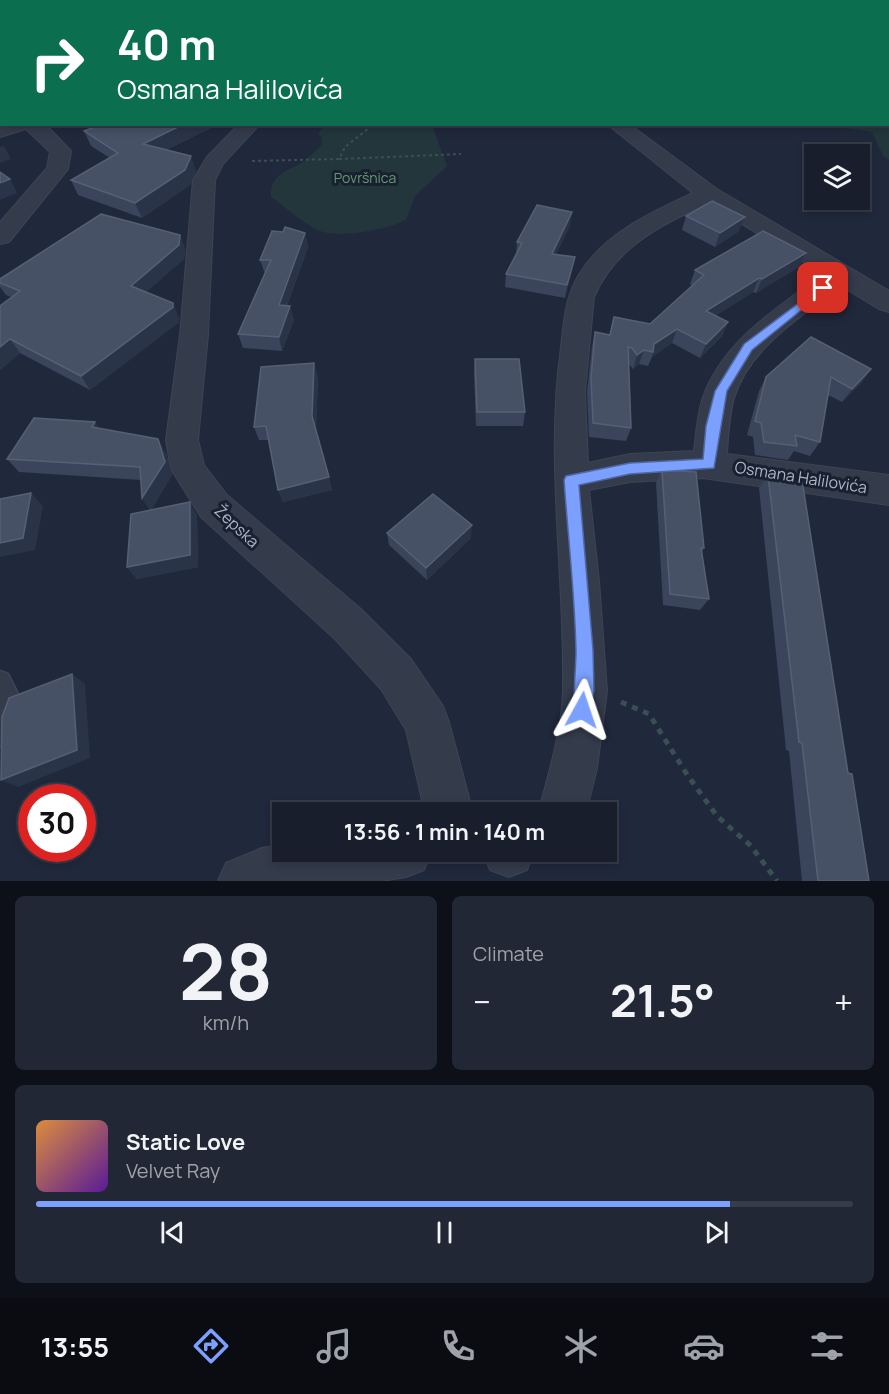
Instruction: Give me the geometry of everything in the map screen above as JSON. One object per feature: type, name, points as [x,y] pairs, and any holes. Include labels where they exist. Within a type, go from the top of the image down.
[{"type":"street","points":[[0,131],[15,126]]},
{"type":"street","points":[[0,237],[57,169],[61,151],[35,126]]},
{"type":"street","name":"Žepska","points":[[249,126],[214,161],[204,180],[194,335],[182,440],[188,469],[214,506],[348,624],[396,674],[427,722],[446,802]]},
{"type":"street","points":[[619,126],[708,194],[889,303]]},
{"type":"street","points":[[565,802],[574,768],[585,691],[571,480],[570,392],[581,297],[605,257],[643,229],[708,194]]},
{"type":"street","points":[[709,464],[713,426],[721,391],[748,347],[841,273]]},
{"type":"street","name":"Osmana Halilovića","points":[[571,480],[630,468],[709,464],[889,490]]},
{"type":"street","points":[[244,881],[262,874],[341,862]]},
{"type":"lane","points":[[0,682],[12,704],[0,736]]},
{"type":"path","points":[[339,159],[345,147],[371,126]]},
{"type":"path","points":[[252,161],[461,154]]},
{"type":"path","points":[[584,650],[612,683],[618,700],[649,714],[717,816],[752,846],[777,881]]},
{"type":"green space","name":"Površnica","points":[[323,126],[432,126],[447,166],[415,196],[406,220],[364,232],[339,234],[320,231],[271,197],[271,190],[276,179],[303,162],[322,144],[322,137],[318,134]]},
{"type":"green space","points":[[831,126],[889,126],[889,160],[883,156],[872,132]]},
{"type":"building","points":[[98,126],[180,126],[143,144],[191,156],[185,170],[135,203],[71,180],[118,153],[84,131]]},
{"type":"building","points":[[0,172],[10,179],[0,183]]},
{"type":"building","points":[[712,201],[745,217],[720,233],[686,216]]},
{"type":"building","points":[[537,205],[572,212],[552,254],[575,257],[567,285],[506,274],[522,243],[517,242]]},
{"type":"building","points":[[101,214],[180,235],[179,245],[131,286],[173,303],[173,307],[81,376],[10,339],[0,347],[0,306],[20,291],[0,283],[0,279]]},
{"type":"building","points":[[285,227],[305,233],[279,305],[290,306],[279,337],[238,334],[271,260],[260,260],[272,231],[283,232]]},
{"type":"building","points":[[763,231],[806,253],[762,279],[759,278],[706,311],[728,322],[706,344],[677,329],[654,344],[653,352],[644,350],[637,355],[632,348],[628,347],[631,428],[593,423],[591,378],[595,332],[610,335],[614,317],[650,324],[704,275],[695,270]]},
{"type":"building","points":[[811,337],[871,369],[852,389],[831,377],[820,442],[795,435],[797,446],[764,442],[761,423],[755,421],[766,377]]},
{"type":"building","points":[[475,359],[519,359],[525,412],[477,412]]},
{"type":"building","points":[[314,363],[312,416],[329,477],[278,490],[266,426],[254,427],[261,367]]},
{"type":"building","points":[[34,418],[95,422],[92,427],[158,439],[165,462],[142,498],[140,467],[7,459]]},
{"type":"building","points":[[662,470],[696,472],[704,548],[701,548],[709,599],[670,594]]},
{"type":"building","points":[[768,475],[802,480],[848,773],[852,774],[869,881],[818,881],[802,743],[799,742]]},
{"type":"building","points":[[31,493],[23,538],[0,543],[0,499]]},
{"type":"building","points":[[433,494],[472,525],[426,568],[387,533]]},
{"type":"building","points":[[190,502],[190,555],[127,567],[131,514]]},
{"type":"building","points":[[72,674],[77,750],[1,780],[2,717],[9,698]]},
{"type":"route","points":[[582,710],[585,691],[584,650],[571,480],[630,468],[709,464],[713,426],[721,391],[748,347],[823,288]]}]
